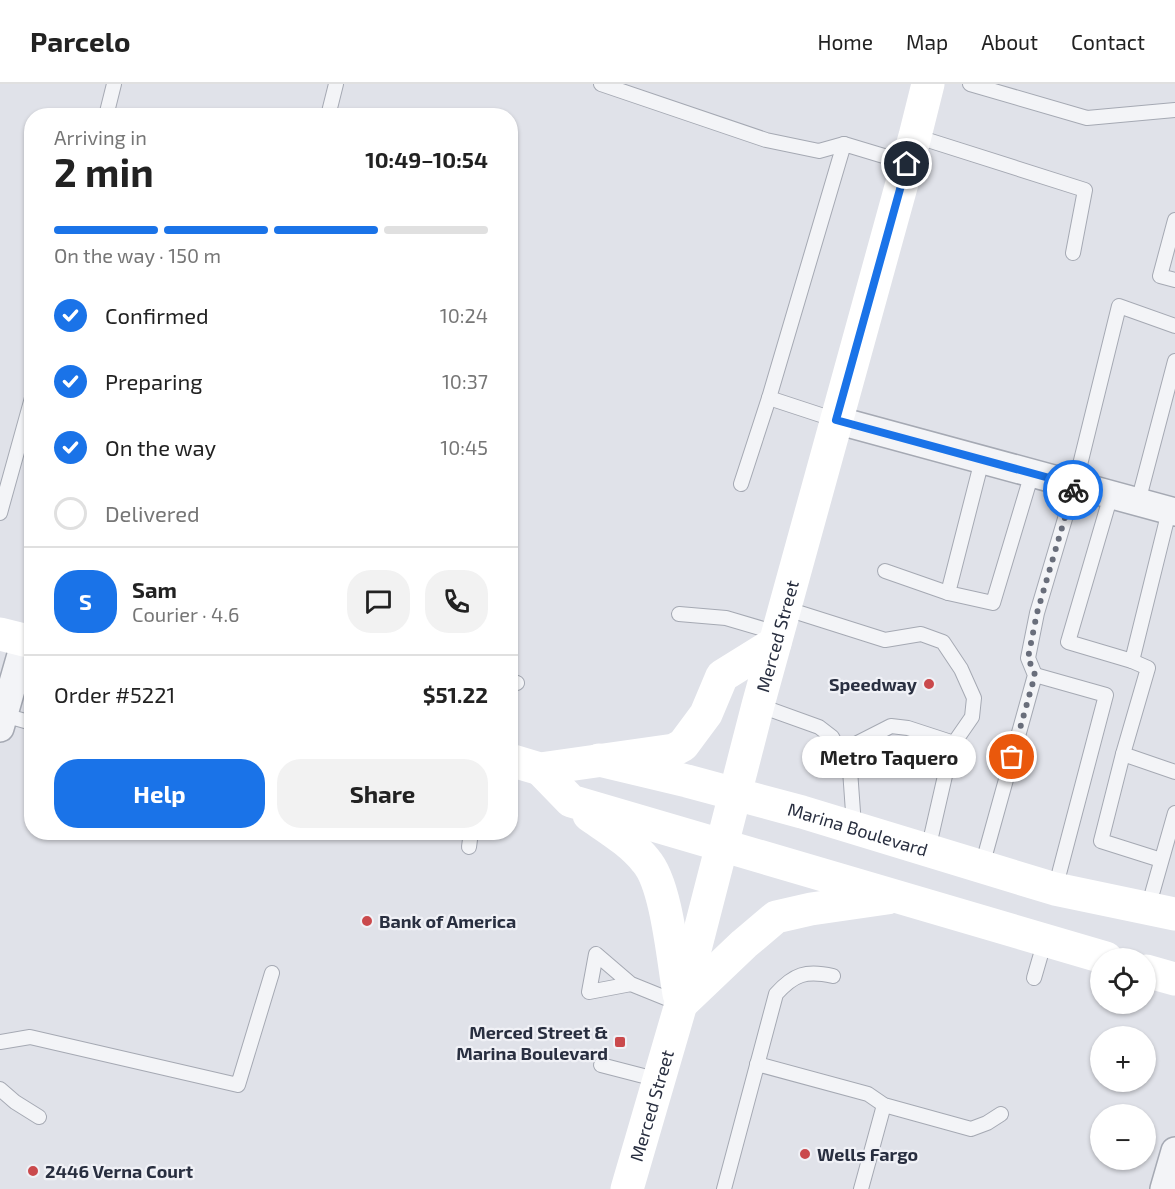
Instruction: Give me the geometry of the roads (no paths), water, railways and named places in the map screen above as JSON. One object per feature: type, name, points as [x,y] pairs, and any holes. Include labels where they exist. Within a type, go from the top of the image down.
[{"type":"main road","name":"Merced Street","points":[[627,1189],[681,1004],[758,705],[928,84]]},
{"type":"main road","points":[[599,760],[674,750],[683,745],[706,714],[722,675],[779,628]]},
{"type":"main road","name":"Marina Boulevard","points":[[525,764],[599,760],[802,812],[1055,889],[1161,911]]},
{"type":"main road","name":"Marina Boulevard","points":[[525,764],[571,801],[1090,953]]},
{"type":"main road","points":[[571,801],[633,847],[655,873],[664,909],[681,1004]]},
{"type":"main road","points":[[681,1004],[776,917],[811,909],[900,897]]},
{"type":"main road","points":[[1156,973],[1175,979]]},
{"type":"street","points":[[836,420],[1172,511]]},
{"type":"street","points":[[2,722],[19,639]]},
{"type":"street","points":[[1164,1189],[1175,1151]]},
{"type":"lane","points":[[108,108],[114,84]]},
{"type":"lane","points":[[330,108],[336,84]]},
{"type":"lane","points":[[601,84],[766,140],[819,151],[844,144],[874,152],[911,150],[1085,190],[1073,253]]},
{"type":"lane","points":[[970,84],[1087,118],[1175,110]]},
{"type":"lane","points":[[741,484],[769,399],[844,144]]},
{"type":"lane","points":[[1175,220],[1160,276],[1175,280]]},
{"type":"lane","points":[[982,866],[1035,675],[1028,658],[1037,613],[1075,485],[1119,306],[1175,326]]},
{"type":"lane","points":[[1138,502],[1175,362]]},
{"type":"lane","points":[[769,399],[836,420]]},
{"type":"lane","points":[[0,513],[24,427]]},
{"type":"lane","points":[[948,593],[982,460]]},
{"type":"lane","points":[[885,571],[948,593],[993,603],[1032,473]]},
{"type":"lane","points":[[1111,495],[1068,642],[1148,668],[1101,841],[1161,860]]},
{"type":"lane","points":[[1132,662],[1172,511]]},
{"type":"lane","points":[[679,614],[726,618],[779,628],[885,640],[921,634],[943,642],[961,669],[974,698],[972,717],[954,743],[950,754],[927,850]]},
{"type":"lane","points":[[1035,675],[1106,695],[1055,889]]},
{"type":"lane","points":[[758,705],[819,728],[832,737],[850,770],[854,828]]},
{"type":"lane","points":[[2,722],[24,723]]},
{"type":"lane","points":[[840,752],[891,726],[908,728],[954,743]]},
{"type":"lane","points":[[1123,754],[1175,772]]},
{"type":"lane","points":[[1161,911],[1161,860],[1175,813]]},
{"type":"lane","points":[[1034,978],[1045,940]]},
{"type":"lane","points":[[724,1189],[776,994],[794,978],[805,973],[816,972],[833,976]]},
{"type":"lane","points":[[0,1042],[30,1037],[238,1085],[272,973]]},
{"type":"lane","points":[[631,984],[681,1004]]},
{"type":"lane","points":[[757,1064],[868,1094],[884,1105],[971,1129],[1001,1114]]},
{"type":"lane","points":[[601,1065],[659,1080]]},
{"type":"lane","points":[[0,1089],[15,1102],[39,1117]]},
{"type":"lane","points":[[861,1189],[884,1105]]},
{"type":"place","name":"Speedway","points":[[929,684]]},
{"type":"place","name":"Metro Taquero","points":[[1012,757]]},
{"type":"place","name":"Bank of America","points":[[367,921]]},
{"type":"place","name":"Merced Street & Marina Boulevard","points":[[620,1042]]},
{"type":"place","name":"Wells Fargo","points":[[805,1154]]},
{"type":"place","name":"2446 Verna Court","points":[[33,1171]]}]
